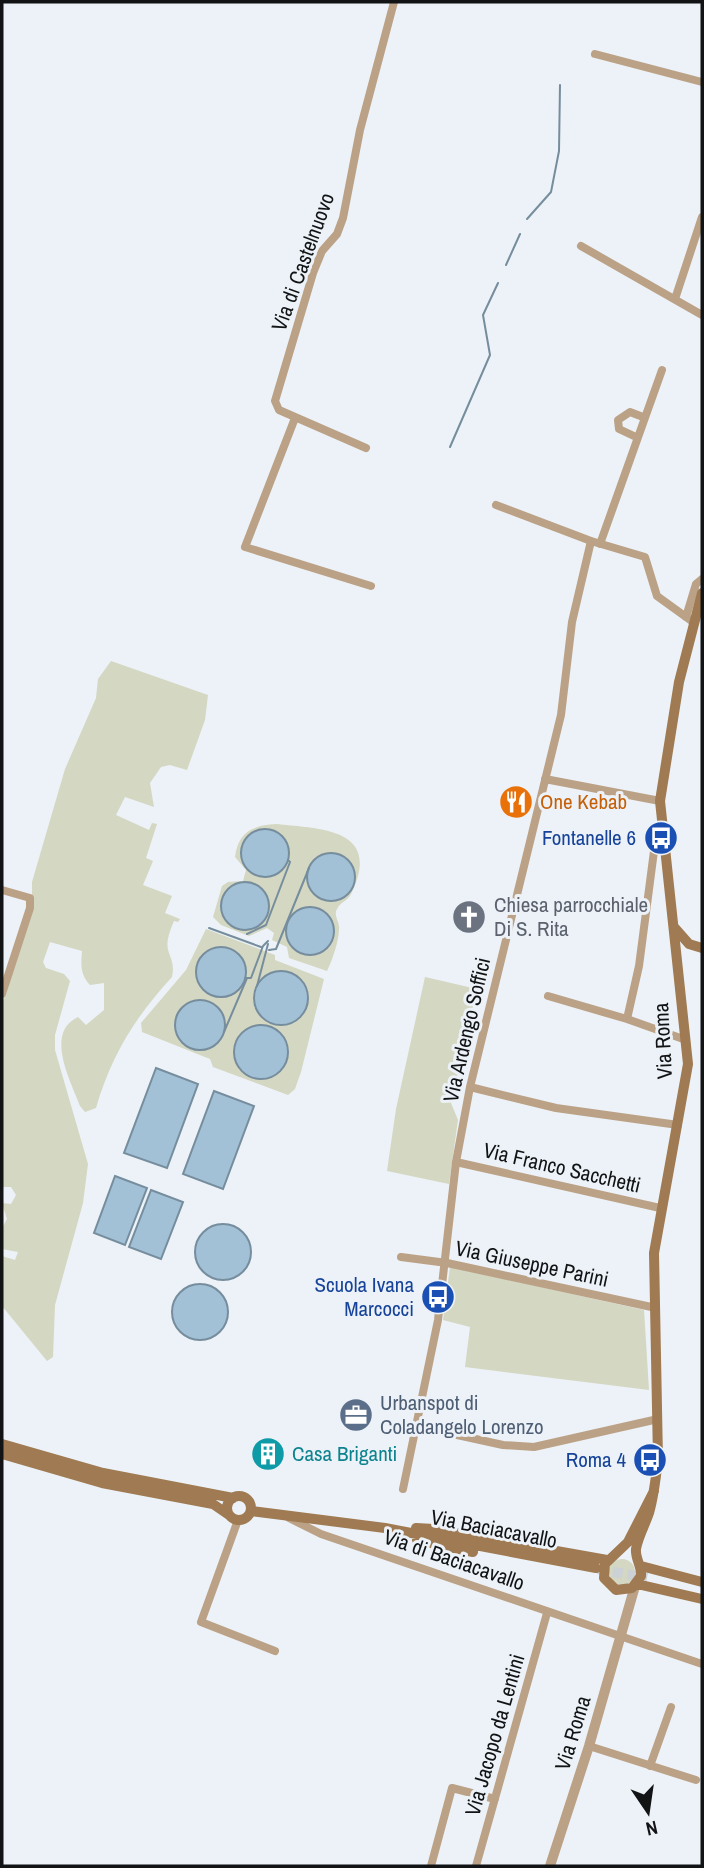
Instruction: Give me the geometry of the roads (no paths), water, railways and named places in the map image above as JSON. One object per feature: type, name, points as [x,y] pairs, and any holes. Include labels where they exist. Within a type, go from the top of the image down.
[{"type":"main road","name":"Via Roma","points":[[640,1583],[636,1550],[654,1490],[658,1459],[654,1253],[660,1208],[688,1072],[660,802],[689,620],[702,593]]},
{"type":"main road","points":[[672,918],[677,933],[698,947]]},
{"type":"main road","points":[[677,968],[682,951],[698,947]]},
{"type":"main road","points":[[2,1444],[103,1473],[247,1499],[251,1511],[248,1517],[234,1517],[213,1504],[102,1483],[2,1454]]},
{"type":"main road","name":"Via Roma","points":[[607,1560],[628,1542],[654,1490]]},
{"type":"main road","points":[[233,1498],[228,1506],[234,1517]]},
{"type":"main road","name":"Via di Baciacavallo","points":[[251,1511],[277,1512],[385,1528]]},
{"type":"main road","points":[[385,1528],[434,1529],[607,1560],[604,1578]]},
{"type":"main road","points":[[385,1528],[430,1544],[604,1578],[612,1588],[620,1591],[640,1583],[702,1591]]},
{"type":"main road","name":"Via Baciacavallo","points":[[385,1528],[596,1568]]},
{"type":"main road","points":[[617,1553],[628,1553],[639,1563],[702,1582]]},
{"type":"main road","points":[[640,1583],[702,1599]]},
{"type":"street","name":"Via di Castelnuovo","points":[[295,418],[279,410],[276,396],[313,273],[322,251],[337,234],[343,218],[360,130],[394,2]]},
{"type":"street","points":[[595,54],[702,82]]},
{"type":"street","points":[[675,299],[702,217]]},
{"type":"street","points":[[581,246],[702,315]]},
{"type":"street","points":[[600,544],[643,417],[662,370]]},
{"type":"street","points":[[636,437],[619,429],[618,420],[630,412],[643,417]]},
{"type":"street","points":[[366,448],[295,418],[245,547],[371,586]]},
{"type":"street","points":[[496,505],[591,541],[645,557],[657,596],[689,620],[696,584],[702,579]]},
{"type":"street","name":"Via Ardengo Soffici","points":[[403,1489],[447,1263],[456,1163],[470,1087],[561,715],[572,622],[591,541]]},
{"type":"street","points":[[545,779],[660,802]]},
{"type":"street","points":[[627,1018],[639,966],[654,851],[665,847]]},
{"type":"street","points":[[2,890],[30,898],[30,908],[2,995]]},
{"type":"street","points":[[548,996],[627,1018],[686,1040]]},
{"type":"street","points":[[470,1087],[556,1108],[678,1125]]},
{"type":"street","name":"Via Franco Sacchetti","points":[[456,1163],[660,1208]]},
{"type":"street","name":"Via Giuseppe Parini","points":[[401,1258],[447,1263],[656,1308]]},
{"type":"street","points":[[416,1426],[503,1445],[534,1447],[657,1419]]},
{"type":"street","name":"Via di Baciacavallo","points":[[277,1512],[321,1534],[621,1639],[702,1664]]},
{"type":"street","points":[[234,1517],[201,1622],[275,1651]]},
{"type":"street","name":"Via Roma","points":[[550,1866],[589,1746],[628,1610],[640,1583]]},
{"type":"street","points":[[620,1591],[627,1600],[628,1610]]},
{"type":"street","name":"Via Jacopo da Lentini","points":[[476,1866],[547,1613]]},
{"type":"street","points":[[650,1766],[671,1707]]},
{"type":"street","points":[[589,1746],[696,1780]]},
{"type":"street","points":[[431,1866],[452,1788],[495,1799]]},
{"type":"water","points":[[265,829],[282,836],[289,853],[282,870],[265,877],[248,870],[241,853],[248,836]]},
{"type":"water","points":[[331,853],[348,860],[355,877],[348,894],[331,901],[314,894],[307,877],[314,860]]},
{"type":"water","points":[[245,882],[262,889],[269,906],[262,923],[245,930],[228,923],[221,906],[228,889]]},
{"type":"water","points":[[310,907],[327,914],[334,931],[327,948],[310,955],[293,948],[286,931],[293,914]]},
{"type":"water","points":[[221,947],[239,954],[246,972],[239,990],[221,997],[203,990],[196,972],[203,954]]},
{"type":"water","points":[[286,971],[296,975],[304,983],[308,998],[304,1013],[296,1021],[276,1025],[266,1021],[258,1013],[254,993],[258,983],[266,975]]},
{"type":"water","points":[[200,1000],[218,1007],[225,1025],[218,1043],[200,1050],[182,1043],[175,1025],[182,1007]]},
{"type":"water","points":[[266,1025],[276,1029],[284,1037],[288,1052],[284,1067],[276,1075],[256,1079],[246,1075],[238,1067],[234,1047],[238,1037],[246,1029]]},
{"type":"water","points":[[156,1068],[198,1084],[167,1168],[124,1153]]},
{"type":"water","points":[[214,1091],[254,1106],[223,1189],[183,1174]]},
{"type":"water","points":[[115,1176],[147,1188],[125,1245],[94,1233]]},
{"type":"water","points":[[151,1190],[183,1202],[161,1259],[129,1247]]},
{"type":"water","points":[[218,1224],[228,1224],[243,1232],[249,1241],[249,1263],[243,1272],[228,1280],[218,1280],[200,1268],[195,1257],[195,1247],[207,1229]]},
{"type":"water","points":[[195,1284],[205,1284],[220,1292],[226,1301],[226,1323],[220,1332],[205,1340],[195,1340],[177,1328],[172,1317],[172,1307],[184,1289]]},
{"type":"waterway","points":[[527,219],[551,192],[559,151],[560,85]]},
{"type":"waterway","points":[[506,265],[520,234]]},
{"type":"waterway","points":[[450,447],[490,355],[483,315],[498,283]]},
{"type":"waterway","points":[[247,934],[266,925],[290,862],[288,860]]},
{"type":"waterway","points":[[269,950],[276,949],[309,868]]},
{"type":"waterway","points":[[209,928],[261,947]]},
{"type":"waterway","points":[[245,978],[251,978],[263,946],[268,941]]},
{"type":"waterway","points":[[257,986],[268,944]]},
{"type":"waterway","points":[[224,1032],[247,978]]},
{"type":"tunnel","points":[[598,1569],[647,1578]]},
{"type":"place","name":"One Kebab","points":[[516,802]]},
{"type":"place","name":"Fontanelle 6","points":[[661,838]]},
{"type":"place","name":"Chiesa parrocchiale Di S. Rita","points":[[469,917]]},
{"type":"place","name":"Scuola Ivana Marcocci","points":[[438,1297]]},
{"type":"place","name":"Urbanspot di Coladangelo Lorenzo","points":[[356,1415]]},
{"type":"place","name":"Casa Briganti","points":[[268,1454]]},
{"type":"place","name":"Roma 4","points":[[650,1460]]}]
